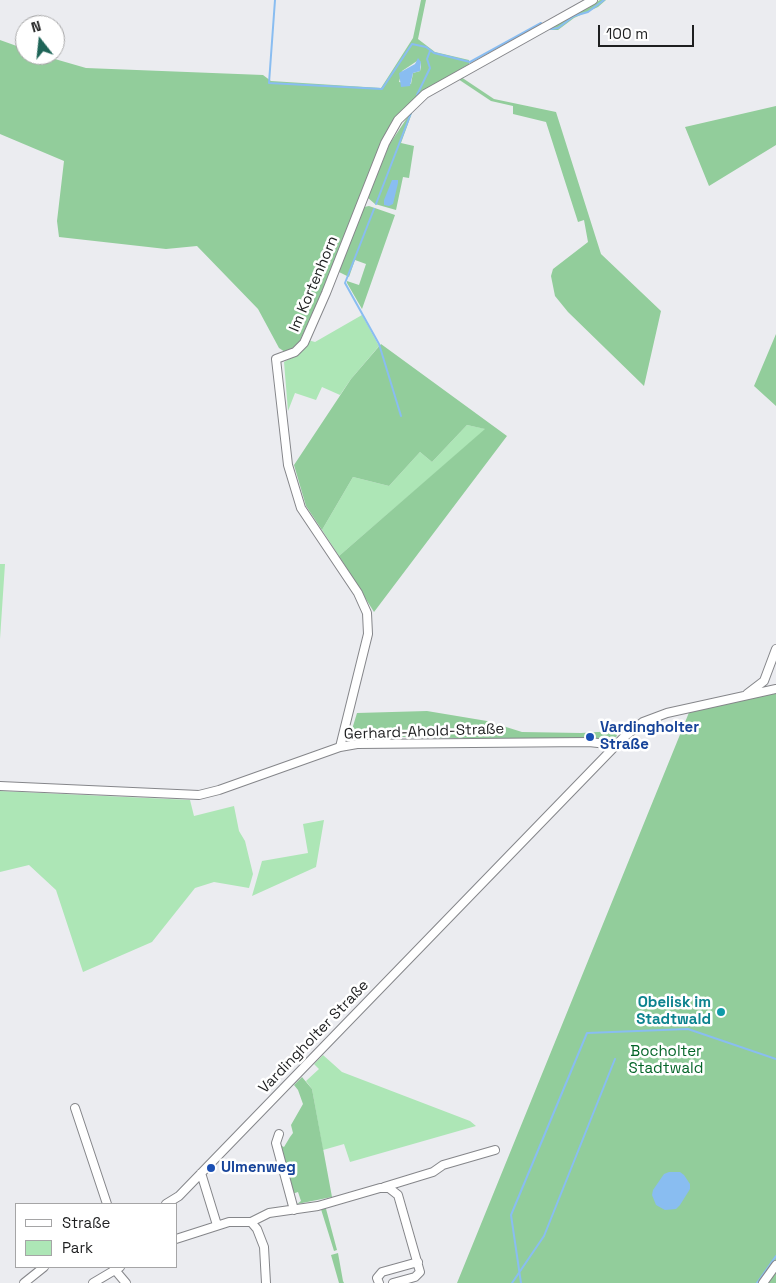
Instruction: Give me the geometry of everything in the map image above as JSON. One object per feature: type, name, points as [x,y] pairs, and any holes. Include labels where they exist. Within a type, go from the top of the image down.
[{"type":"street","name":"Im Kortenhorn","points":[[340,747],[368,634],[367,613],[358,593],[301,508],[288,465],[276,359],[294,352],[304,343],[330,284],[385,143],[398,120],[425,94],[593,0]]},
{"type":"street","points":[[772,690],[764,687],[764,681],[776,649]]},
{"type":"street","name":"Vardingholter Straße","points":[[168,1203],[179,1196],[616,745],[638,725],[666,713],[743,696],[764,681]]},
{"type":"street","points":[[743,696],[772,690]]},
{"type":"street","name":"Gerhard-Ahold-Straße","points":[[0,786],[199,795],[219,790],[340,747],[357,744],[589,742],[616,745]]},
{"type":"street","points":[[75,1108],[107,1203]]},
{"type":"street","points":[[279,1134],[276,1143],[294,1210]]},
{"type":"street","points":[[178,1238],[217,1225],[236,1221],[251,1222],[268,1213],[326,1204],[433,1172],[443,1165],[495,1150]]},
{"type":"street","points":[[201,1173],[217,1225]]},
{"type":"street","points":[[380,1188],[389,1188],[398,1195],[420,1272],[417,1276],[393,1283]]},
{"type":"street","points":[[251,1222],[257,1230],[264,1247],[266,1283]]},
{"type":"street","points":[[379,1283],[377,1278],[382,1272],[418,1262]]},
{"type":"street","points":[[763,1283],[776,1265]]},
{"type":"street","points":[[24,1283],[43,1268]]},
{"type":"street","points":[[93,1283],[118,1268],[126,1283]]},
{"type":"green space","points":[[421,0],[426,0],[418,39],[435,52],[469,60],[469,64],[422,92],[403,110],[299,343],[285,352],[279,348],[258,309],[197,246],[166,249],[59,237],[57,221],[64,161],[0,134],[0,40],[15,45],[15,65],[65,65],[65,62],[86,68],[263,75],[271,81],[381,88],[413,38]],"holes":[[[417,61],[421,62],[420,71],[413,73],[411,84],[399,82],[402,71]]]},
{"type":"green space","points":[[600,0],[606,0],[598,7],[574,18],[558,30],[550,30],[551,27]]},
{"type":"green space","points":[[461,77],[494,99],[556,112],[601,254],[661,311],[644,386],[568,312],[555,296],[551,276],[553,269],[588,242],[584,220],[578,222],[546,122],[513,114],[513,106],[491,101],[458,79]]},
{"type":"green space","points":[[776,106],[776,145],[709,186],[685,127]]},
{"type":"green space","points":[[411,112],[401,143],[414,146],[409,178],[403,177],[396,210],[375,204],[368,198],[389,145]]},
{"type":"green space","points":[[369,206],[395,215],[362,309],[347,281],[359,285],[366,264],[355,260],[349,277],[339,272],[364,207]]},
{"type":"green space","points":[[362,315],[379,346],[340,395],[322,387],[316,400],[295,393],[288,411],[284,362],[301,352],[308,340],[315,342]]},
{"type":"green space","points":[[776,334],[776,406],[754,386]]},
{"type":"green space","points":[[381,344],[507,436],[374,612],[339,556],[485,429],[467,425],[432,462],[420,452],[389,486],[353,477],[322,530],[306,506],[294,465],[351,379]]},
{"type":"green space","points":[[467,425],[486,429],[339,556],[322,530],[353,477],[389,486],[420,452],[432,462]]},
{"type":"green space","points":[[0,564],[5,564],[0,639]]},
{"type":"green space","name":"Bocholter Stadtwald","points":[[776,693],[776,1283],[457,1283],[690,710]]},
{"type":"green space","points":[[427,711],[487,721],[522,732],[581,733],[615,731],[617,736],[611,741],[350,736],[357,713]]},
{"type":"green space","points":[[0,791],[190,800],[194,816],[234,806],[239,831],[245,841],[253,874],[249,888],[214,882],[195,888],[152,942],[83,972],[56,890],[29,865],[0,872]]},
{"type":"green space","points":[[324,820],[316,867],[252,896],[262,861],[308,853],[303,824]]},
{"type":"green space","points":[[323,1055],[342,1072],[470,1121],[476,1126],[350,1162],[344,1144],[323,1150],[312,1089],[306,1081],[319,1069],[314,1064]]},
{"type":"green space","points":[[302,1077],[312,1089],[332,1197],[297,1204],[301,1201],[298,1192],[292,1194],[280,1145],[284,1147],[293,1133],[291,1125],[303,1104],[294,1085]]},
{"type":"green space","points":[[325,1205],[337,1250],[334,1251],[320,1206]]},
{"type":"green space","points":[[338,1253],[344,1283],[339,1283],[331,1255]]},
{"type":"water","points":[[418,58],[421,62],[420,71],[413,73],[410,86],[401,87],[399,73],[415,64]]},
{"type":"water","points":[[392,180],[398,180],[393,204],[389,206],[384,205],[384,200]]},
{"type":"water","points":[[680,1172],[684,1175],[690,1184],[690,1189],[676,1209],[665,1210],[656,1205],[652,1195],[653,1190],[664,1174]]},
{"type":"waterway","points":[[275,0],[269,83],[382,89],[412,44],[426,47],[434,53],[470,62],[541,23]]},
{"type":"waterway","points":[[551,29],[558,28],[574,16],[588,12],[604,0]]},
{"type":"waterway","points":[[417,95],[430,68],[427,59],[430,51]]},
{"type":"waterway","points":[[376,204],[411,113]]},
{"type":"waterway","points":[[374,209],[345,283],[379,344],[401,416]]},
{"type":"waterway","points":[[521,1283],[511,1215],[587,1033],[688,1029],[776,1059]]},
{"type":"waterway","points":[[512,1283],[544,1236],[615,1059]]},
{"type":"waterway","points":[[757,1283],[776,1256]]},
{"type":"place","name":"Vardingholter Straße","points":[[590,737]]},
{"type":"place","name":"Obelisk im Stadtwald","points":[[721,1012]]},
{"type":"place","name":"Ulmenweg","points":[[211,1168]]}]
